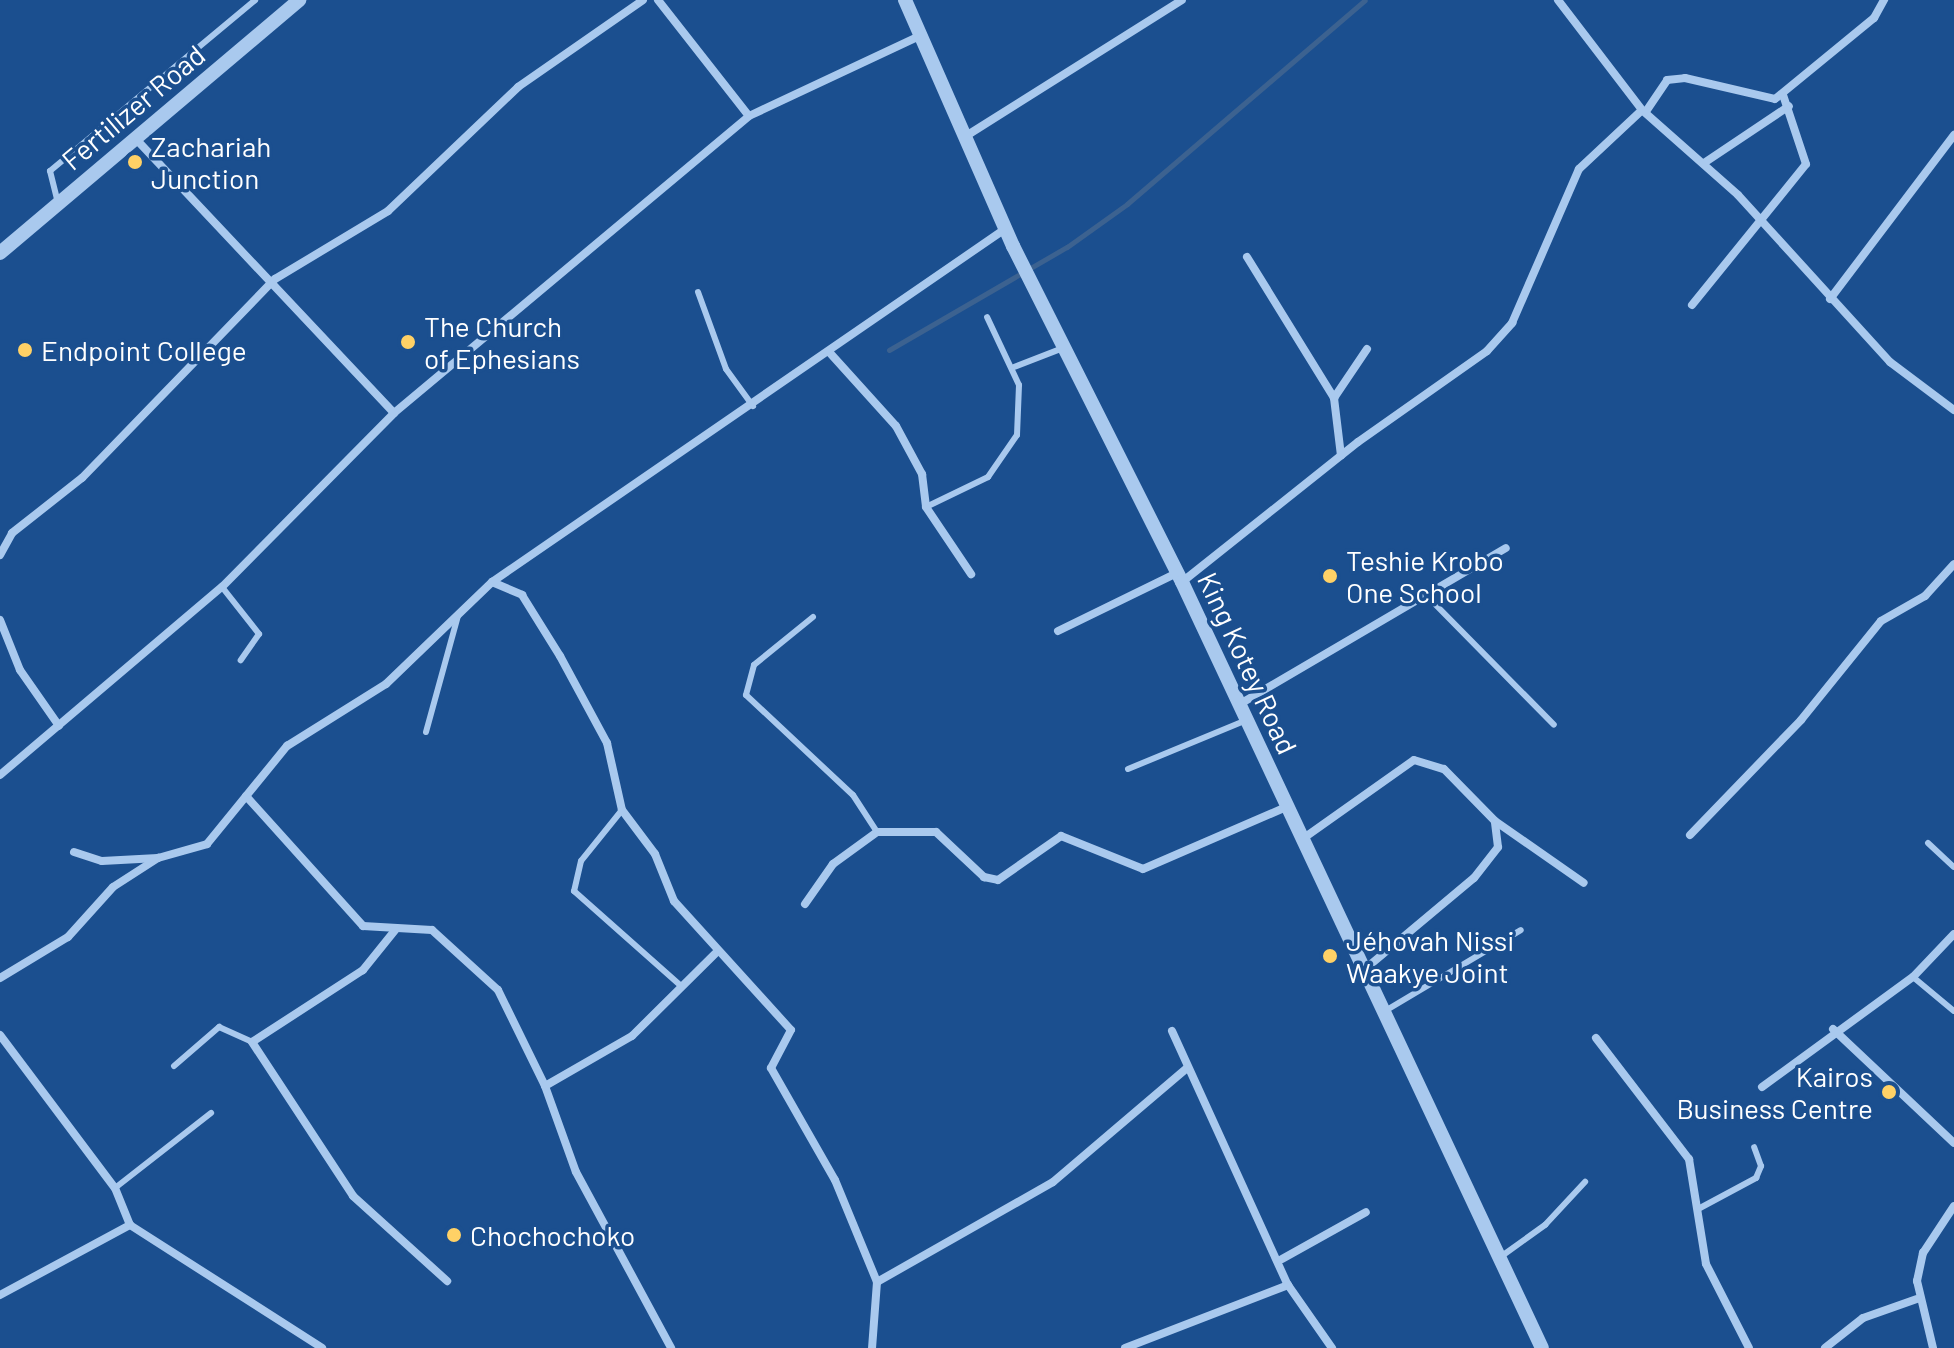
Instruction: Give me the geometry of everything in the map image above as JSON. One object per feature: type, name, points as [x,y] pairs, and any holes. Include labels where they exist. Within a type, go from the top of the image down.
[{"type":"street","name":"Fertilizer Road","points":[[0,253],[299,0]]},
{"type":"street","points":[[0,555],[12,533],[82,478],[275,279],[351,239],[518,87],[643,0]]},
{"type":"street","points":[[658,0],[749,116]]},
{"type":"street","name":"King Kotey Road","points":[[905,0],[1035,294],[1180,577],[1542,1348]]},
{"type":"street","points":[[966,136],[1182,0]]},
{"type":"street","points":[[1558,0],[1644,110],[1704,163],[1758,217],[1890,362],[1954,410]]},
{"type":"street","points":[[1058,631],[1180,577],[1487,351],[1512,323],[1579,169],[1644,110],[1667,80],[1783,95],[1874,18],[1884,0]]},
{"type":"street","points":[[0,775],[222,587],[394,413],[749,116],[922,35]]},
{"type":"street","points":[[1692,305],[1758,217],[1797,184],[1806,164],[1783,95]]},
{"type":"street","points":[[1704,163],[1789,106]]},
{"type":"street","points":[[1830,299],[1954,135]]},
{"type":"street","points":[[136,139],[275,279],[394,413]]},
{"type":"street","points":[[74,852],[102,861],[158,858],[207,844],[287,746],[386,684],[492,582],[753,406],[1005,229]]},
{"type":"street","points":[[1247,257],[1334,398],[1341,456]]},
{"type":"street","points":[[1334,398],[1367,349]]},
{"type":"street","points":[[830,353],[896,426],[922,474],[926,507],[971,574]]},
{"type":"street","points":[[1240,704],[1506,548]]},
{"type":"street","points":[[1690,835],[1801,720],[1881,621],[1925,596],[1954,564]]},
{"type":"street","points":[[492,582],[522,595],[560,656],[607,743],[622,810],[655,854],[674,901],[715,954],[791,1030],[771,1068],[835,1180],[877,1282],[872,1348]]},
{"type":"street","points":[[0,620],[20,670],[59,726]]},
{"type":"street","points":[[1301,840],[1414,760],[1444,769],[1495,821],[1584,883]]},
{"type":"street","points":[[246,796],[363,926],[432,930],[498,990],[545,1086],[576,1172],[671,1348]]},
{"type":"street","points":[[805,904],[833,864],[877,832],[936,832],[984,877],[998,880],[1061,836],[1143,869],[1286,807]]},
{"type":"street","points":[[1365,969],[1474,878],[1498,847],[1495,821]]},
{"type":"street","points":[[0,978],[68,937],[113,887],[158,858]]},
{"type":"street","points":[[396,929],[363,970],[252,1042],[353,1196],[447,1281]]},
{"type":"street","points":[[1762,1087],[1833,1029],[1913,977],[1954,934]]},
{"type":"street","points":[[545,1086],[607,1055],[715,954]]},
{"type":"street","points":[[1833,1029],[1954,1143]]},
{"type":"street","points":[[1172,1031],[1186,1069],[1282,1259],[1288,1285],[1332,1348]]},
{"type":"street","points":[[0,1035],[115,1188],[130,1225],[322,1348]]},
{"type":"street","points":[[1596,1038],[1680,1140],[1700,1208],[1706,1264],[1749,1348]]},
{"type":"street","points":[[877,1282],[1053,1182],[1186,1069]]},
{"type":"street","points":[[1933,1348],[1917,1299],[1923,1253],[1954,1206]]},
{"type":"street","points":[[1282,1259],[1366,1212]]},
{"type":"street","points":[[0,1295],[130,1225]]},
{"type":"street","points":[[1125,1348],[1288,1285]]},
{"type":"street","points":[[1825,1348],[1863,1318],[1917,1299]]},
{"type":"lane","points":[[59,204],[50,171],[255,0]]},
{"type":"lane","points":[[698,292],[726,369],[753,406]]},
{"type":"lane","points":[[926,507],[988,477],[1005,458],[1022,401],[1014,367],[987,317]]},
{"type":"lane","points":[[1014,367],[1063,348]]},
{"type":"lane","points":[[222,587],[259,634],[241,660]]},
{"type":"lane","points":[[1426,595],[1554,725]]},
{"type":"lane","points":[[426,732],[459,615]]},
{"type":"lane","points":[[813,617],[754,665],[746,695],[853,795],[877,832]]},
{"type":"lane","points":[[1128,769],[1247,720]]},
{"type":"lane","points":[[622,810],[581,861],[574,891],[682,987]]},
{"type":"lane","points":[[1928,843],[1954,867]]},
{"type":"lane","points":[[1385,1011],[1521,930]]},
{"type":"lane","points":[[1913,977],[1954,1011]]},
{"type":"lane","points":[[174,1066],[219,1027],[252,1042]]},
{"type":"lane","points":[[115,1188],[211,1113]]},
{"type":"lane","points":[[1700,1208],[1756,1178],[1761,1166],[1754,1147]]},
{"type":"lane","points":[[1499,1258],[1554,1217],[1585,1182]]},
{"type":"waterway","points":[[889,350],[1067,247],[1127,204],[1365,0]]},
{"type":"place","name":"Zachariah Junction","points":[[135,162]]},
{"type":"place","name":"The Church of Ephesians","points":[[408,342]]},
{"type":"place","name":"Endpoint College","points":[[25,350]]},
{"type":"place","name":"Teshie Krobo One School","points":[[1330,576]]},
{"type":"place","name":"Jéhovah Nissi Waakye Joint","points":[[1330,956]]},
{"type":"place","name":"Kairos Business Centre","points":[[1889,1092]]},
{"type":"place","name":"Chochochoko","points":[[454,1235]]}]
